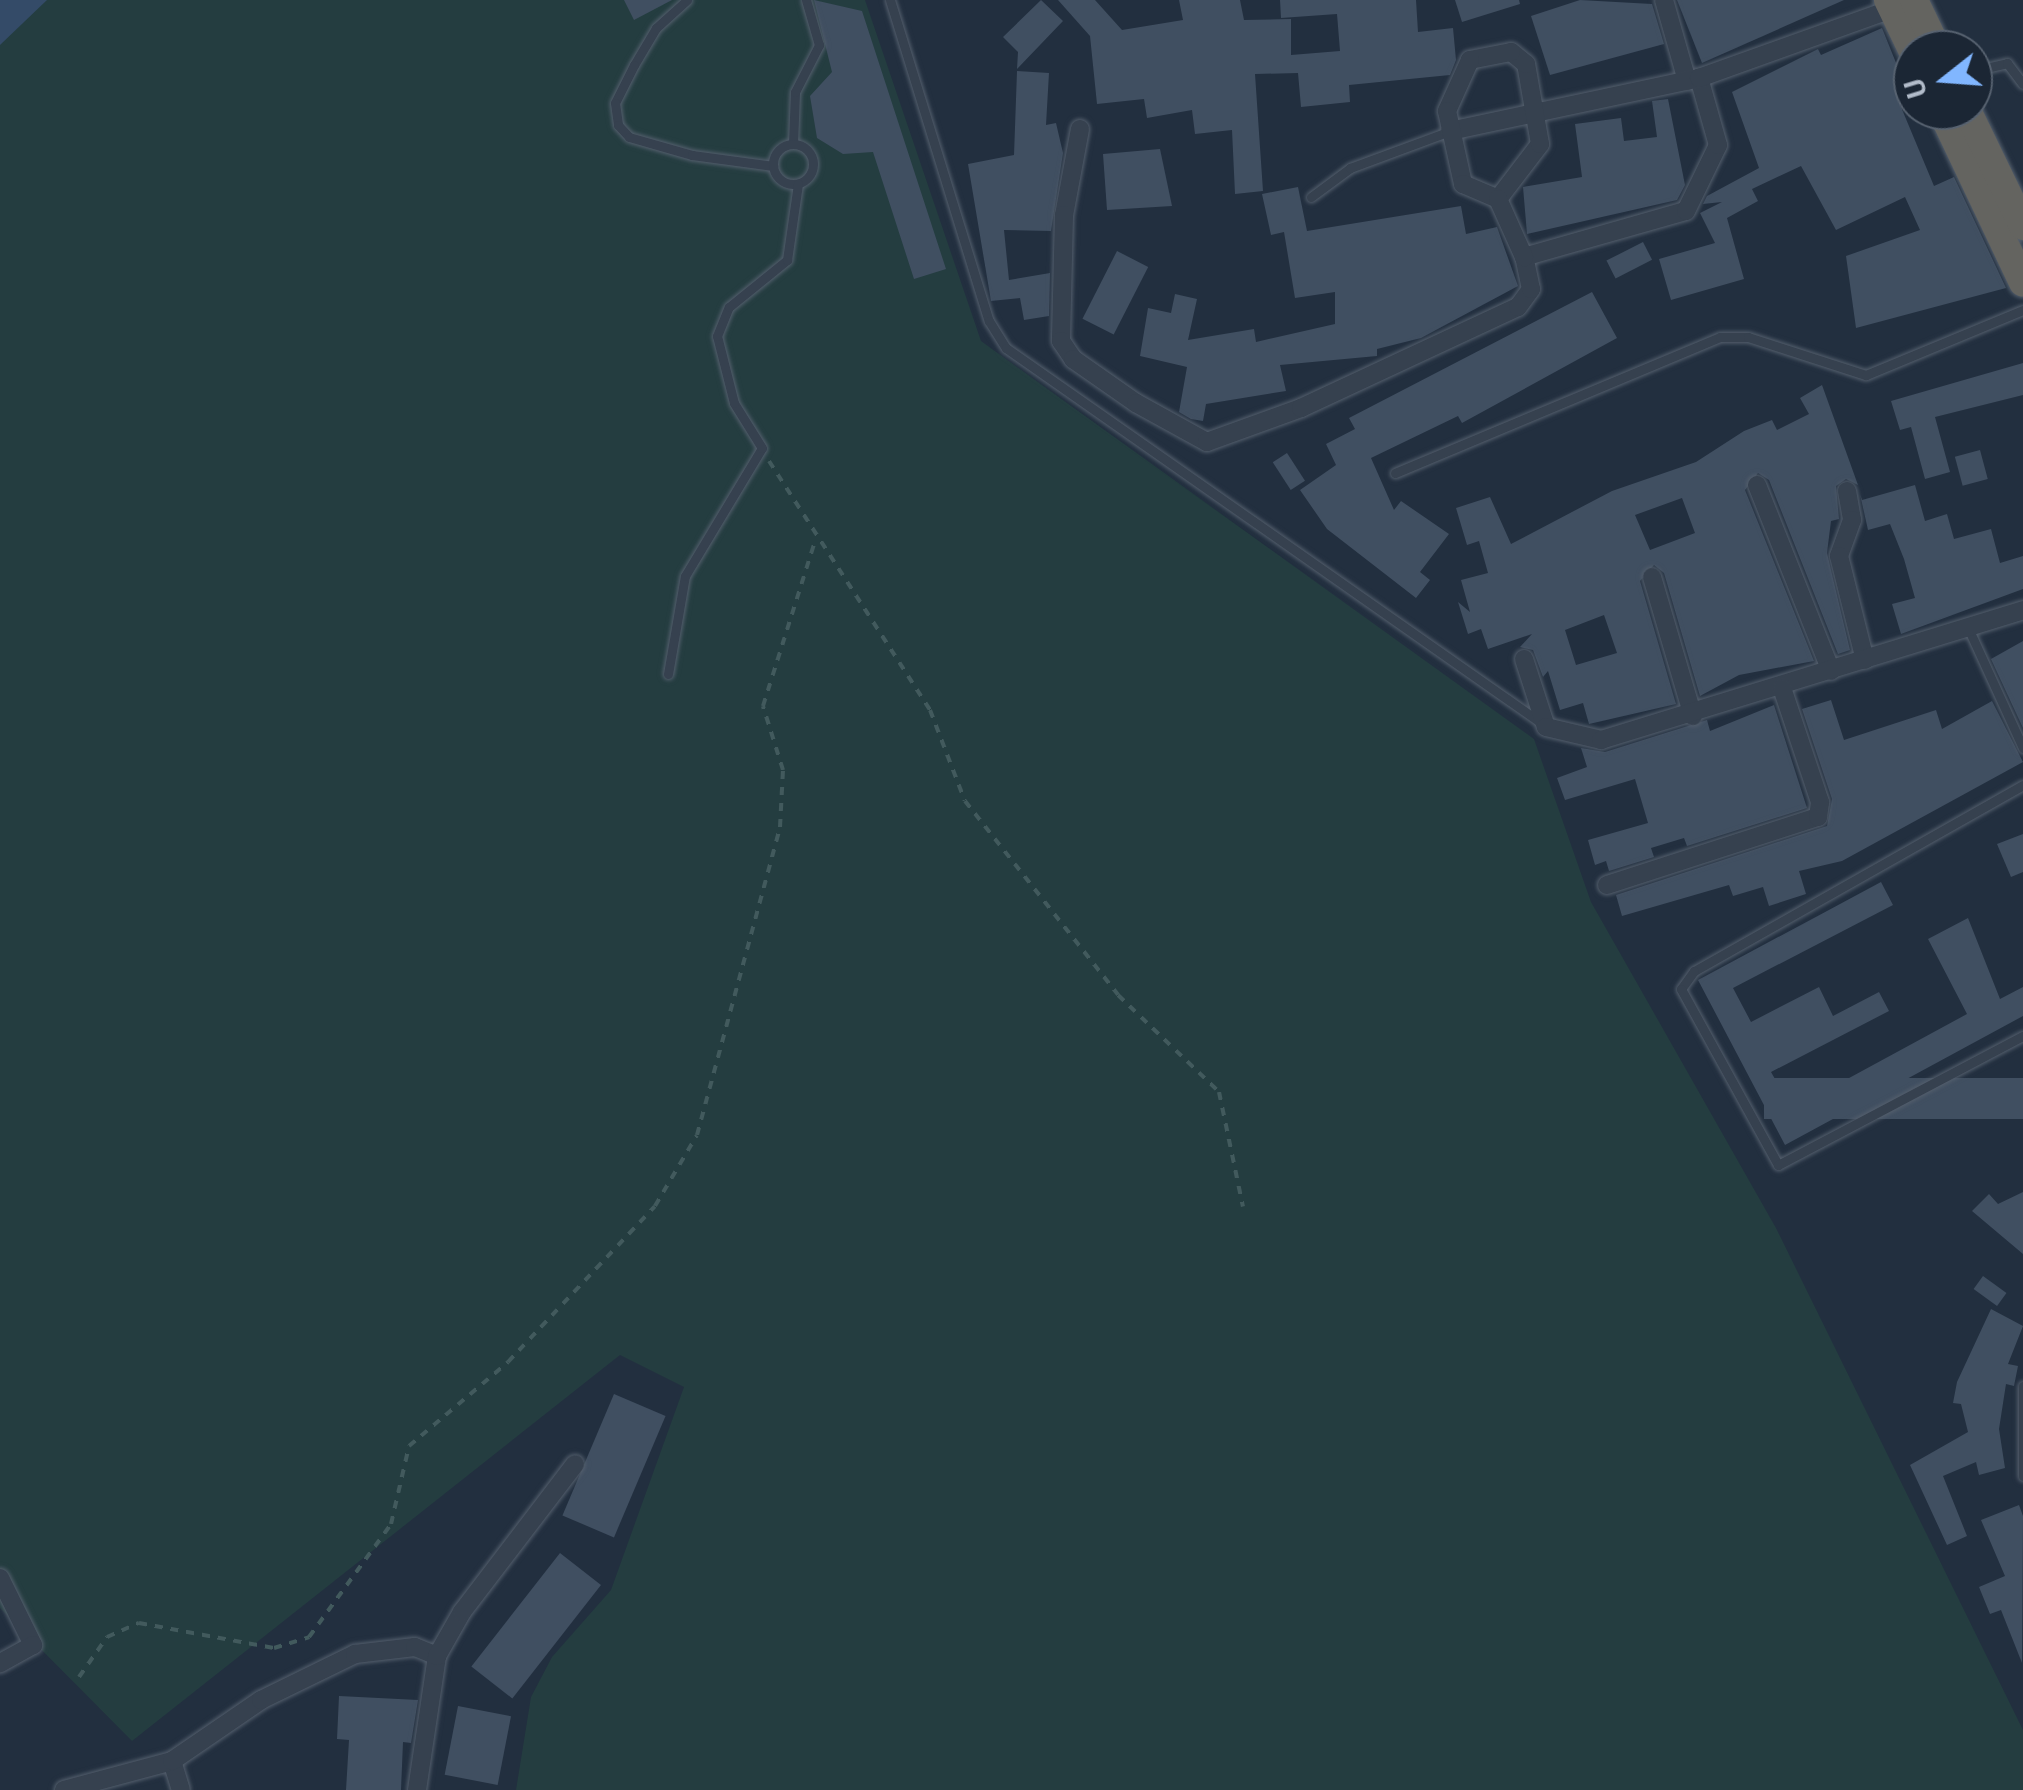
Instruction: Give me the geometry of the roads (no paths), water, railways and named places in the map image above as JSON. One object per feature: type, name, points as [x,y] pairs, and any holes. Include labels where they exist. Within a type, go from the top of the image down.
[{"type":"highway","points":[[1898,3],[1921,30]]},
{"type":"highway","points":[[1898,3],[1906,30]]},
{"type":"highway","points":[[1950,130],[2023,283]]},
{"type":"highway","points":[[1977,130],[2023,226]]},
{"type":"street","points":[[1524,257],[1686,211],[1718,145],[1664,0]]},
{"type":"street","points":[[1450,132],[1693,80],[1898,3]]},
{"type":"street","points":[[1080,129],[1064,215],[1061,341],[1073,359],[1194,440],[1226,438],[1286,414],[1518,307],[1531,288],[1524,257],[1498,199],[1463,184],[1450,132],[1451,90],[1480,57],[1521,56],[1538,115],[1538,150],[1498,199]]},
{"type":"street","points":[[1756,485],[1831,670]]},
{"type":"street","points":[[1847,491],[1852,520],[1838,556],[1866,660]]},
{"type":"street","points":[[1652,577],[1693,716]]},
{"type":"street","points":[[1524,659],[1546,727],[1601,740],[1693,716],[2023,610]]},
{"type":"street","points":[[1607,885],[1818,818],[1820,802],[1782,688]]},
{"type":"street","points":[[416,1790],[438,1656],[462,1612],[575,1464]]},
{"type":"street","points":[[0,1578],[33,1646],[0,1663]]},
{"type":"street","points":[[64,1790],[172,1761],[261,1700],[355,1654],[416,1646],[438,1656]]},
{"type":"street","points":[[172,1761],[181,1790]]},
{"type":"lane","points":[[688,0],[656,28],[634,66],[615,103],[618,125],[629,137],[692,154],[773,166],[782,180],[798,184]]},
{"type":"lane","points":[[773,166],[793,144],[795,92],[819,44],[806,0]]},
{"type":"lane","points":[[890,0],[989,321],[1006,348],[1546,727]]},
{"type":"lane","points":[[1993,66],[2007,63],[2023,84]]},
{"type":"lane","points":[[1311,198],[1350,168],[1450,132]]},
{"type":"lane","points":[[668,674],[685,576],[762,448],[734,403],[717,336],[729,307],[788,260],[796,243],[798,184],[813,166],[808,151],[793,144]]},
{"type":"lane","points":[[1395,473],[1720,337],[1748,337],[1866,375],[2023,310]]},
{"type":"lane","points":[[1969,630],[2023,748]]},
{"type":"lane","points":[[2023,785],[1694,972],[1681,989],[1778,1165],[2023,1036]]},
{"type":"lane","points":[[2023,1386],[2023,1476]]},
{"type":"water","points":[[0,0],[47,0],[0,45]]}]
